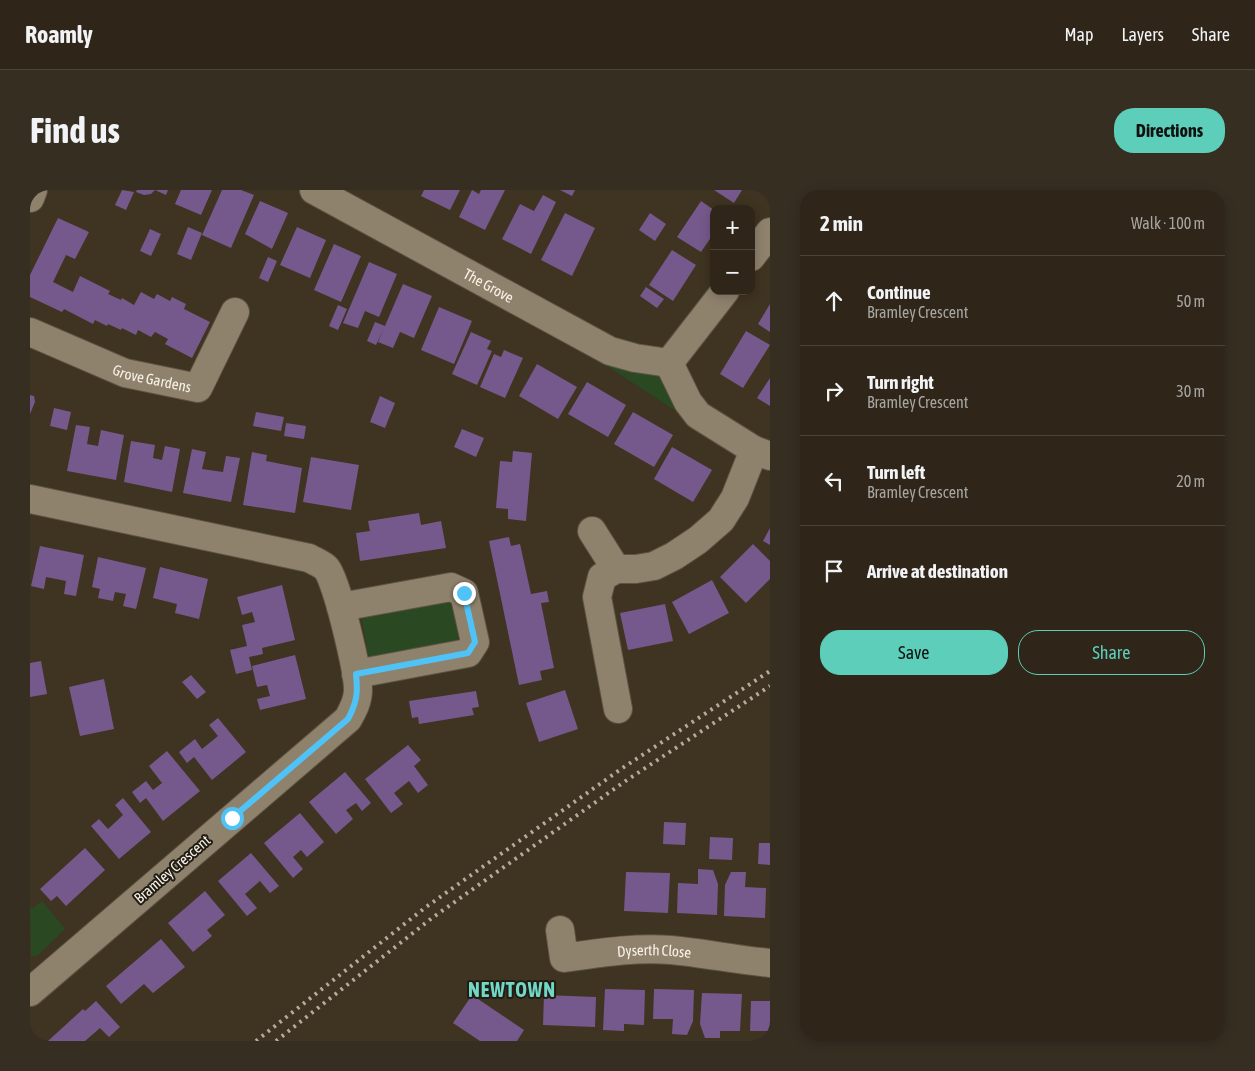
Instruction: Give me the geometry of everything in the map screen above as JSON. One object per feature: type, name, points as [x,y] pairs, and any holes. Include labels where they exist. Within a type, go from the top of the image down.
[{"type":"street","points":[[30,198],[33,190]]},
{"type":"street","name":"The Grove","points":[[314,190],[610,351],[635,358],[669,363]]},
{"type":"street","points":[[755,252],[770,232]]},
{"type":"street","points":[[618,709],[597,598],[602,577],[616,569],[636,569],[654,566],[674,556],[698,540],[721,520],[762,453],[698,415],[688,402],[669,363],[722,295]]},
{"type":"street","name":"Grove Gardens","points":[[30,332],[126,373],[198,388],[235,312]]},
{"type":"street","name":"Bramley Crescent","points":[[30,499],[309,558],[326,568],[341,607],[358,691],[354,707],[348,719],[31,989]]},
{"type":"street","points":[[592,531],[616,569]]},
{"type":"street","points":[[341,607],[451,587],[464,593],[475,642],[468,653],[356,674]]},
{"type":"street","name":"Dyserth Close","points":[[560,930],[564,958],[616,950],[670,950],[770,963]]},
{"type":"green space","points":[[600,358],[655,372],[666,379],[685,417],[598,360]]},
{"type":"green space","points":[[447,599],[455,603],[463,624],[457,640],[448,647],[369,659],[361,615]]},
{"type":"green space","points":[[42,901],[65,929],[37,956],[31,956],[30,906],[32,909]]},
{"type":"building","points":[[122,190],[134,192],[126,210],[115,205]]},
{"type":"building","points":[[137,190],[155,190],[151,194],[144,195],[136,192]]},
{"type":"building","points":[[155,190],[168,190],[166,195]]},
{"type":"building","points":[[181,190],[212,190],[201,215],[175,204]]},
{"type":"building","points":[[222,190],[241,190],[254,195],[231,248],[202,235]]},
{"type":"building","points":[[424,190],[460,190],[450,210],[421,196]]},
{"type":"building","points":[[472,190],[479,194],[481,190],[505,190],[485,230],[459,217]]},
{"type":"building","points":[[560,190],[575,190],[572,196]]},
{"type":"building","points":[[714,190],[742,190],[734,203]]},
{"type":"building","points":[[543,195],[556,202],[531,254],[502,239],[520,204],[534,211]]},
{"type":"building","points":[[260,201],[288,213],[272,249],[245,234]]},
{"type":"building","points":[[701,201],[710,207],[710,239],[701,252],[677,237]]},
{"type":"building","points":[[565,213],[595,228],[572,276],[541,260]]},
{"type":"building","points":[[650,213],[666,224],[655,241],[639,230]]},
{"type":"building","points":[[58,218],[89,232],[75,259],[66,255],[53,282],[73,292],[80,276],[110,291],[108,294],[121,300],[122,298],[134,305],[141,292],[154,299],[157,294],[170,301],[172,297],[186,304],[184,309],[210,322],[192,358],[165,344],[168,339],[155,332],[151,337],[138,330],[136,335],[122,328],[121,330],[108,324],[107,326],[95,320],[93,324],[64,309],[62,312],[30,297],[30,275]]},
{"type":"building","points":[[188,227],[202,233],[191,260],[177,254]]},
{"type":"building","points":[[297,227],[326,240],[310,278],[280,265]]},
{"type":"building","points":[[150,229],[161,234],[151,256],[140,251]]},
{"type":"building","points":[[334,244],[361,256],[341,302],[314,290]]},
{"type":"building","points":[[672,250],[696,265],[673,301],[649,285]]},
{"type":"building","points":[[268,257],[277,261],[268,282],[259,278]]},
{"type":"building","points":[[369,262],[397,274],[379,317],[365,311],[358,328],[343,323]]},
{"type":"building","points":[[403,284],[432,296],[414,338],[400,332],[393,348],[378,342]]},
{"type":"building","points":[[646,287],[664,299],[657,308],[640,296]]},
{"type":"building","points":[[770,304],[770,332],[758,324]]},
{"type":"building","points":[[338,305],[347,309],[338,330],[329,326]]},
{"type":"building","points":[[439,307],[472,321],[454,364],[421,350]]},
{"type":"building","points":[[375,322],[385,326],[376,345],[367,341]]},
{"type":"building","points":[[746,331],[770,345],[743,388],[720,374]]},
{"type":"building","points":[[471,332],[491,341],[487,349],[492,351],[477,385],[452,374]]},
{"type":"building","points":[[504,350],[523,358],[505,398],[480,387],[494,354],[501,357]]},
{"type":"building","points":[[537,364],[577,387],[558,419],[519,396]]},
{"type":"building","points":[[770,378],[770,406],[757,398]]},
{"type":"building","points":[[587,382],[626,405],[608,437],[568,414]]},
{"type":"building","points":[[30,395],[34,396],[35,402],[30,414]]},
{"type":"building","points":[[380,396],[395,403],[385,428],[370,422]]},
{"type":"building","points":[[54,408],[71,412],[67,430],[50,426]]},
{"type":"building","points":[[256,412],[284,417],[281,431],[253,426]]},
{"type":"building","points":[[633,412],[673,435],[654,467],[614,444]]},
{"type":"building","points":[[286,423],[306,426],[304,439],[284,436]]},
{"type":"building","points":[[76,425],[90,427],[87,444],[98,446],[101,430],[124,435],[116,480],[67,471]]},
{"type":"building","points":[[462,429],[484,438],[476,457],[454,447]]},
{"type":"building","points":[[131,441],[155,445],[153,458],[162,460],[165,446],[180,449],[172,492],[124,482]]},
{"type":"building","points":[[672,447],[712,470],[693,502],[654,479]]},
{"type":"building","points":[[192,449],[206,452],[202,469],[223,472],[226,456],[240,458],[231,502],[183,493]]},
{"type":"building","points":[[513,451],[532,453],[526,521],[508,519],[508,509],[496,508],[500,461],[512,462]]},
{"type":"building","points":[[252,452],[267,455],[266,461],[302,468],[295,513],[243,505]]},
{"type":"building","points":[[311,457],[359,465],[351,510],[303,502]]},
{"type":"building","points":[[419,513],[421,525],[441,521],[446,548],[360,561],[356,533],[370,531],[368,521]]},
{"type":"building","points":[[770,528],[770,545],[763,541]]},
{"type":"building","points":[[509,537],[511,546],[520,544],[531,594],[547,591],[549,602],[541,603],[554,668],[540,671],[542,680],[519,685],[489,541]]},
{"type":"building","points":[[753,544],[770,561],[770,579],[746,603],[720,577]]},
{"type":"building","points":[[40,546],[84,555],[76,596],[64,594],[66,581],[46,577],[44,589],[31,586]]},
{"type":"building","points":[[98,557],[146,568],[136,609],[123,606],[126,594],[115,592],[113,601],[98,598],[100,589],[92,587]]},
{"type":"building","points":[[160,567],[208,579],[199,619],[175,613],[177,604],[153,598]]},
{"type":"building","points":[[712,580],[729,613],[689,634],[672,602]]},
{"type":"building","points":[[282,585],[295,640],[262,648],[263,654],[249,657],[252,670],[236,674],[230,650],[247,646],[242,625],[255,622],[252,612],[242,615],[237,597]]},
{"type":"building","points":[[665,604],[673,641],[628,650],[620,613]]},
{"type":"building","points":[[295,655],[306,699],[260,710],[257,699],[270,696],[267,685],[257,687],[252,666]]},
{"type":"building","points":[[41,661],[47,694],[30,697],[30,663]]},
{"type":"building","points":[[191,675],[206,692],[197,699],[182,682]]},
{"type":"building","points":[[104,679],[114,729],[80,736],[69,687]]},
{"type":"building","points":[[565,690],[578,729],[539,742],[526,703]]},
{"type":"building","points":[[476,691],[479,707],[472,708],[474,715],[419,724],[418,717],[412,718],[409,701]]},
{"type":"building","points":[[218,718],[246,752],[212,780],[194,757],[187,763],[179,752],[195,739],[202,749],[218,736],[209,725]]},
{"type":"building","points":[[408,745],[421,760],[414,766],[428,785],[418,793],[409,781],[394,793],[403,804],[391,813],[365,779]]},
{"type":"building","points":[[167,751],[200,791],[163,821],[146,798],[140,803],[132,792],[146,781],[153,790],[162,783],[149,766]]},
{"type":"building","points":[[345,772],[371,803],[362,811],[356,803],[346,810],[353,819],[336,834],[309,802]]},
{"type":"building","points":[[123,798],[151,832],[119,859],[91,826],[99,819],[108,829],[123,815],[115,805]]},
{"type":"building","points":[[300,813],[324,842],[307,857],[301,850],[293,857],[303,869],[293,878],[264,843]]},
{"type":"building","points":[[664,822],[686,823],[685,845],[663,844]]},
{"type":"building","points":[[710,837],[733,838],[732,860],[709,859]]},
{"type":"building","points":[[759,843],[770,843],[770,865],[758,864]]},
{"type":"building","points":[[85,848],[105,870],[66,906],[57,896],[51,901],[40,889]]},
{"type":"building","points":[[251,853],[279,886],[270,893],[260,881],[245,894],[257,908],[247,916],[218,881]]},
{"type":"building","points":[[698,869],[713,870],[718,884],[717,915],[677,913],[678,883],[698,884]]},
{"type":"building","points":[[626,872],[670,873],[668,913],[624,911]]},
{"type":"building","points":[[731,872],[746,872],[745,887],[766,888],[765,918],[724,916],[725,885]]},
{"type":"building","points":[[205,891],[225,915],[207,930],[212,936],[193,952],[168,923]]},
{"type":"building","points":[[161,939],[185,967],[153,993],[144,984],[121,1004],[106,986]]},
{"type":"building","points":[[605,989],[645,990],[644,1025],[624,1024],[624,1031],[603,1030]]},
{"type":"building","points":[[654,989],[694,990],[693,1021],[687,1035],[672,1034],[673,1019],[653,1019]]},
{"type":"building","points":[[702,993],[742,994],[740,1031],[720,1031],[720,1038],[705,1038],[700,1024]]},
{"type":"building","points":[[472,995],[524,1030],[517,1041],[480,1041],[453,1023]]},
{"type":"building","points":[[544,995],[596,997],[595,1027],[543,1025]]},
{"type":"building","points":[[96,1001],[120,1027],[109,1037],[100,1028],[85,1041],[48,1041],[83,1009],[85,1011]]},
{"type":"building","points":[[751,1001],[770,1001],[770,1031],[750,1031]]},
{"type":"railway","points":[[256,1041],[426,907],[621,769],[770,671]]},
{"type":"railway","points":[[276,1041],[432,918],[624,782],[770,686]]},
{"type":"district","name":"NEWTOWN","points":[[512,989]]},
{"type":"route","points":[[232,818],[348,719],[354,707],[358,691],[356,674],[468,653],[475,642],[464,593]]}]
